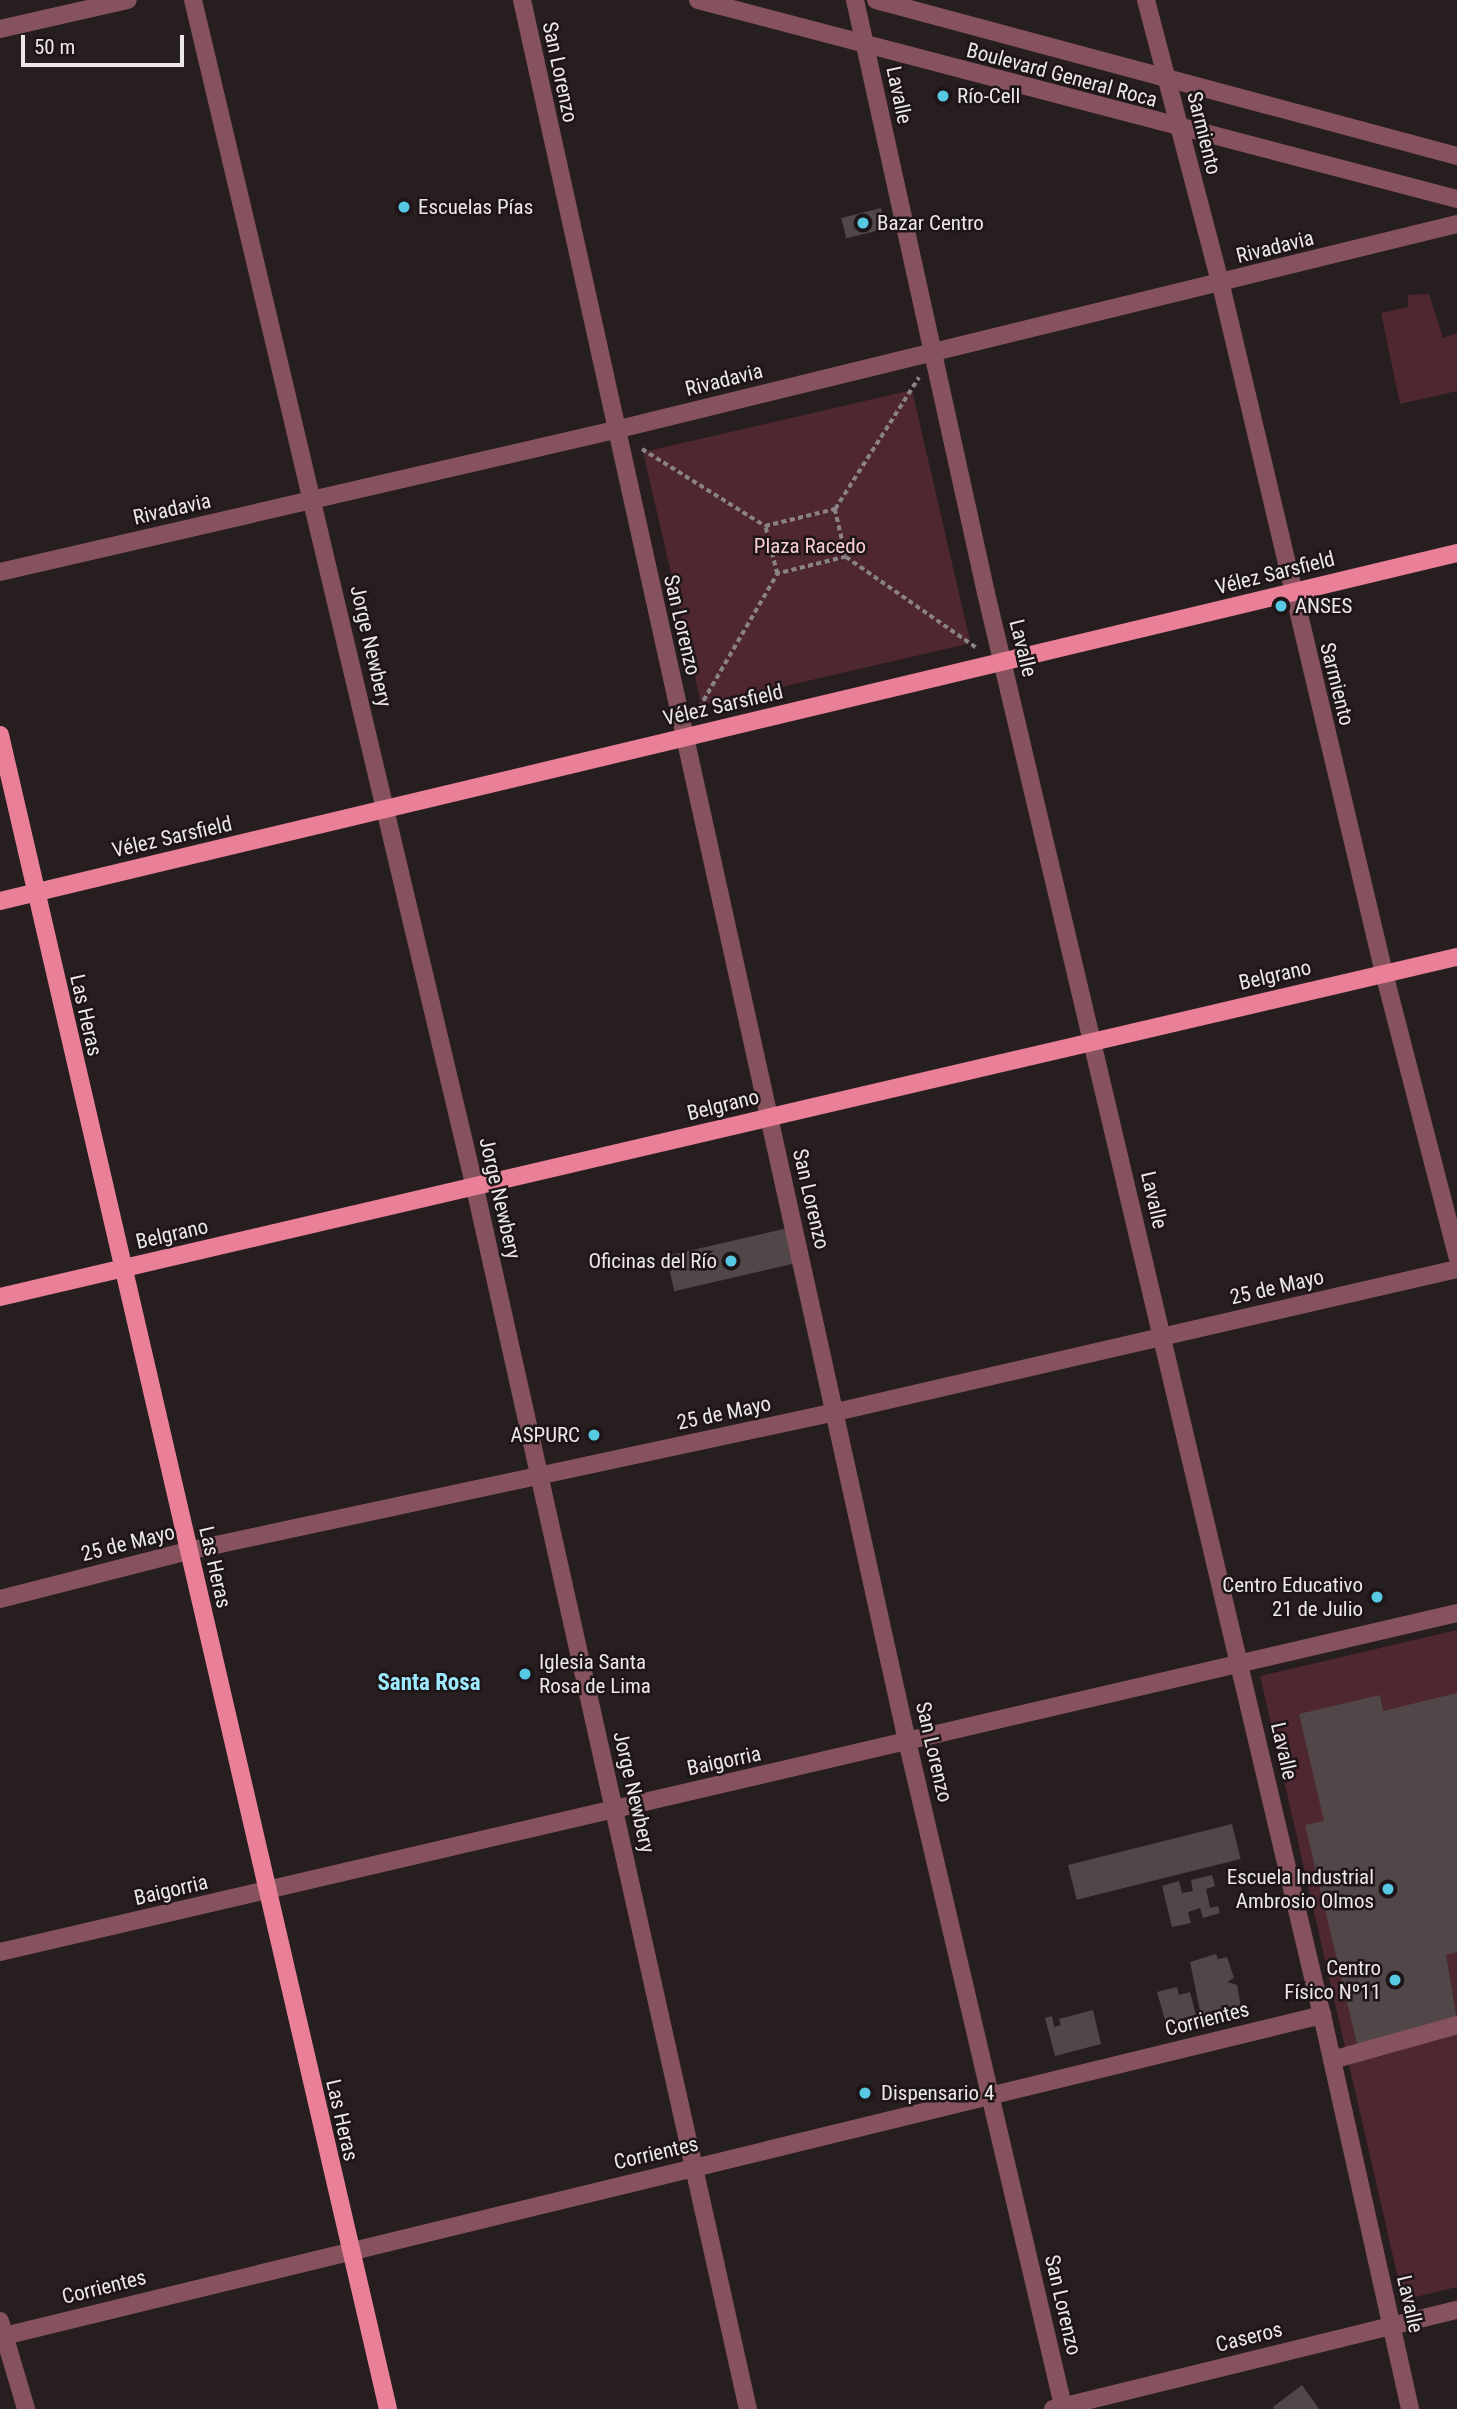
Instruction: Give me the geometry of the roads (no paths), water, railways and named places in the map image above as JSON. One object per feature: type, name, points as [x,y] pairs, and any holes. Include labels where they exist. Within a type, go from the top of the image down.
[{"type":"main road","name":"Vélez Sarsfield","points":[[0,901],[1457,553]]},
{"type":"main road","name":"Las Heras","points":[[0,736],[348,2249],[388,2409]]},
{"type":"main road","name":"Belgrano","points":[[0,1297],[1457,957]]},
{"type":"street","points":[[0,29],[128,0]]},
{"type":"street","name":"Jorge Newbery","points":[[193,0],[475,1188],[748,2409]]},
{"type":"street","name":"San Lorenzo","points":[[522,0],[908,1745],[992,2095],[1058,2408]]},
{"type":"street","name":"Boulevard General Roca","points":[[698,0],[866,47],[1457,199]]},
{"type":"street","name":"Lavalle","points":[[855,0],[931,353],[1322,2015],[1410,2409]]},
{"type":"street","name":"Boulevard General Roca","points":[[876,0],[1457,156]]},
{"type":"street","name":"Sarmiento","points":[[1146,0],[1221,285],[1384,973],[1457,1256]]},
{"type":"street","name":"Rivadavia","points":[[0,572],[615,430],[1221,285],[1457,224]]},
{"type":"street","name":"25 de Mayo","points":[[0,1599],[188,1551],[836,1412],[1457,1269]]},
{"type":"street","name":"Baigorria","points":[[0,1952],[615,1808],[908,1745],[1457,1614]]},
{"type":"street","name":"Corrientes","points":[[1,2331],[1322,2015]]},
{"type":"street","points":[[1332,2060],[1457,2025]]},
{"type":"street","name":"Caseros","points":[[1058,2408],[1457,2310]]},
{"type":"street","points":[[1,2331],[26,2409]]},
{"type":"place","name":"Río-Cell","points":[[943,96]]},
{"type":"place","name":"Escuelas Pías","points":[[404,207]]},
{"type":"place","name":"Bazar Centro","points":[[863,223]]},
{"type":"place","name":"ANSES","points":[[1281,606]]},
{"type":"place","name":"Oficinas del Río","points":[[731,1261]]},
{"type":"place","name":"ASPURC","points":[[594,1435]]},
{"type":"place","name":"Centro Educativo 21 de Julio","points":[[1377,1597]]},
{"type":"place","name":"Iglesia Santa Rosa de Lima","points":[[525,1674]]},
{"type":"place","name":"Escuela Industrial Ambrosio Olmos","points":[[1388,1889]]},
{"type":"place","name":"Centro Físico Nº11","points":[[1395,1980]]},
{"type":"place","name":"Dispensario 4","points":[[865,2093]]},
{"type":"district","name":"Santa Rosa","points":[[429,1683]]},
{"type":"park label","name":"Plaza Racedo","points":[[810,546]]}]
